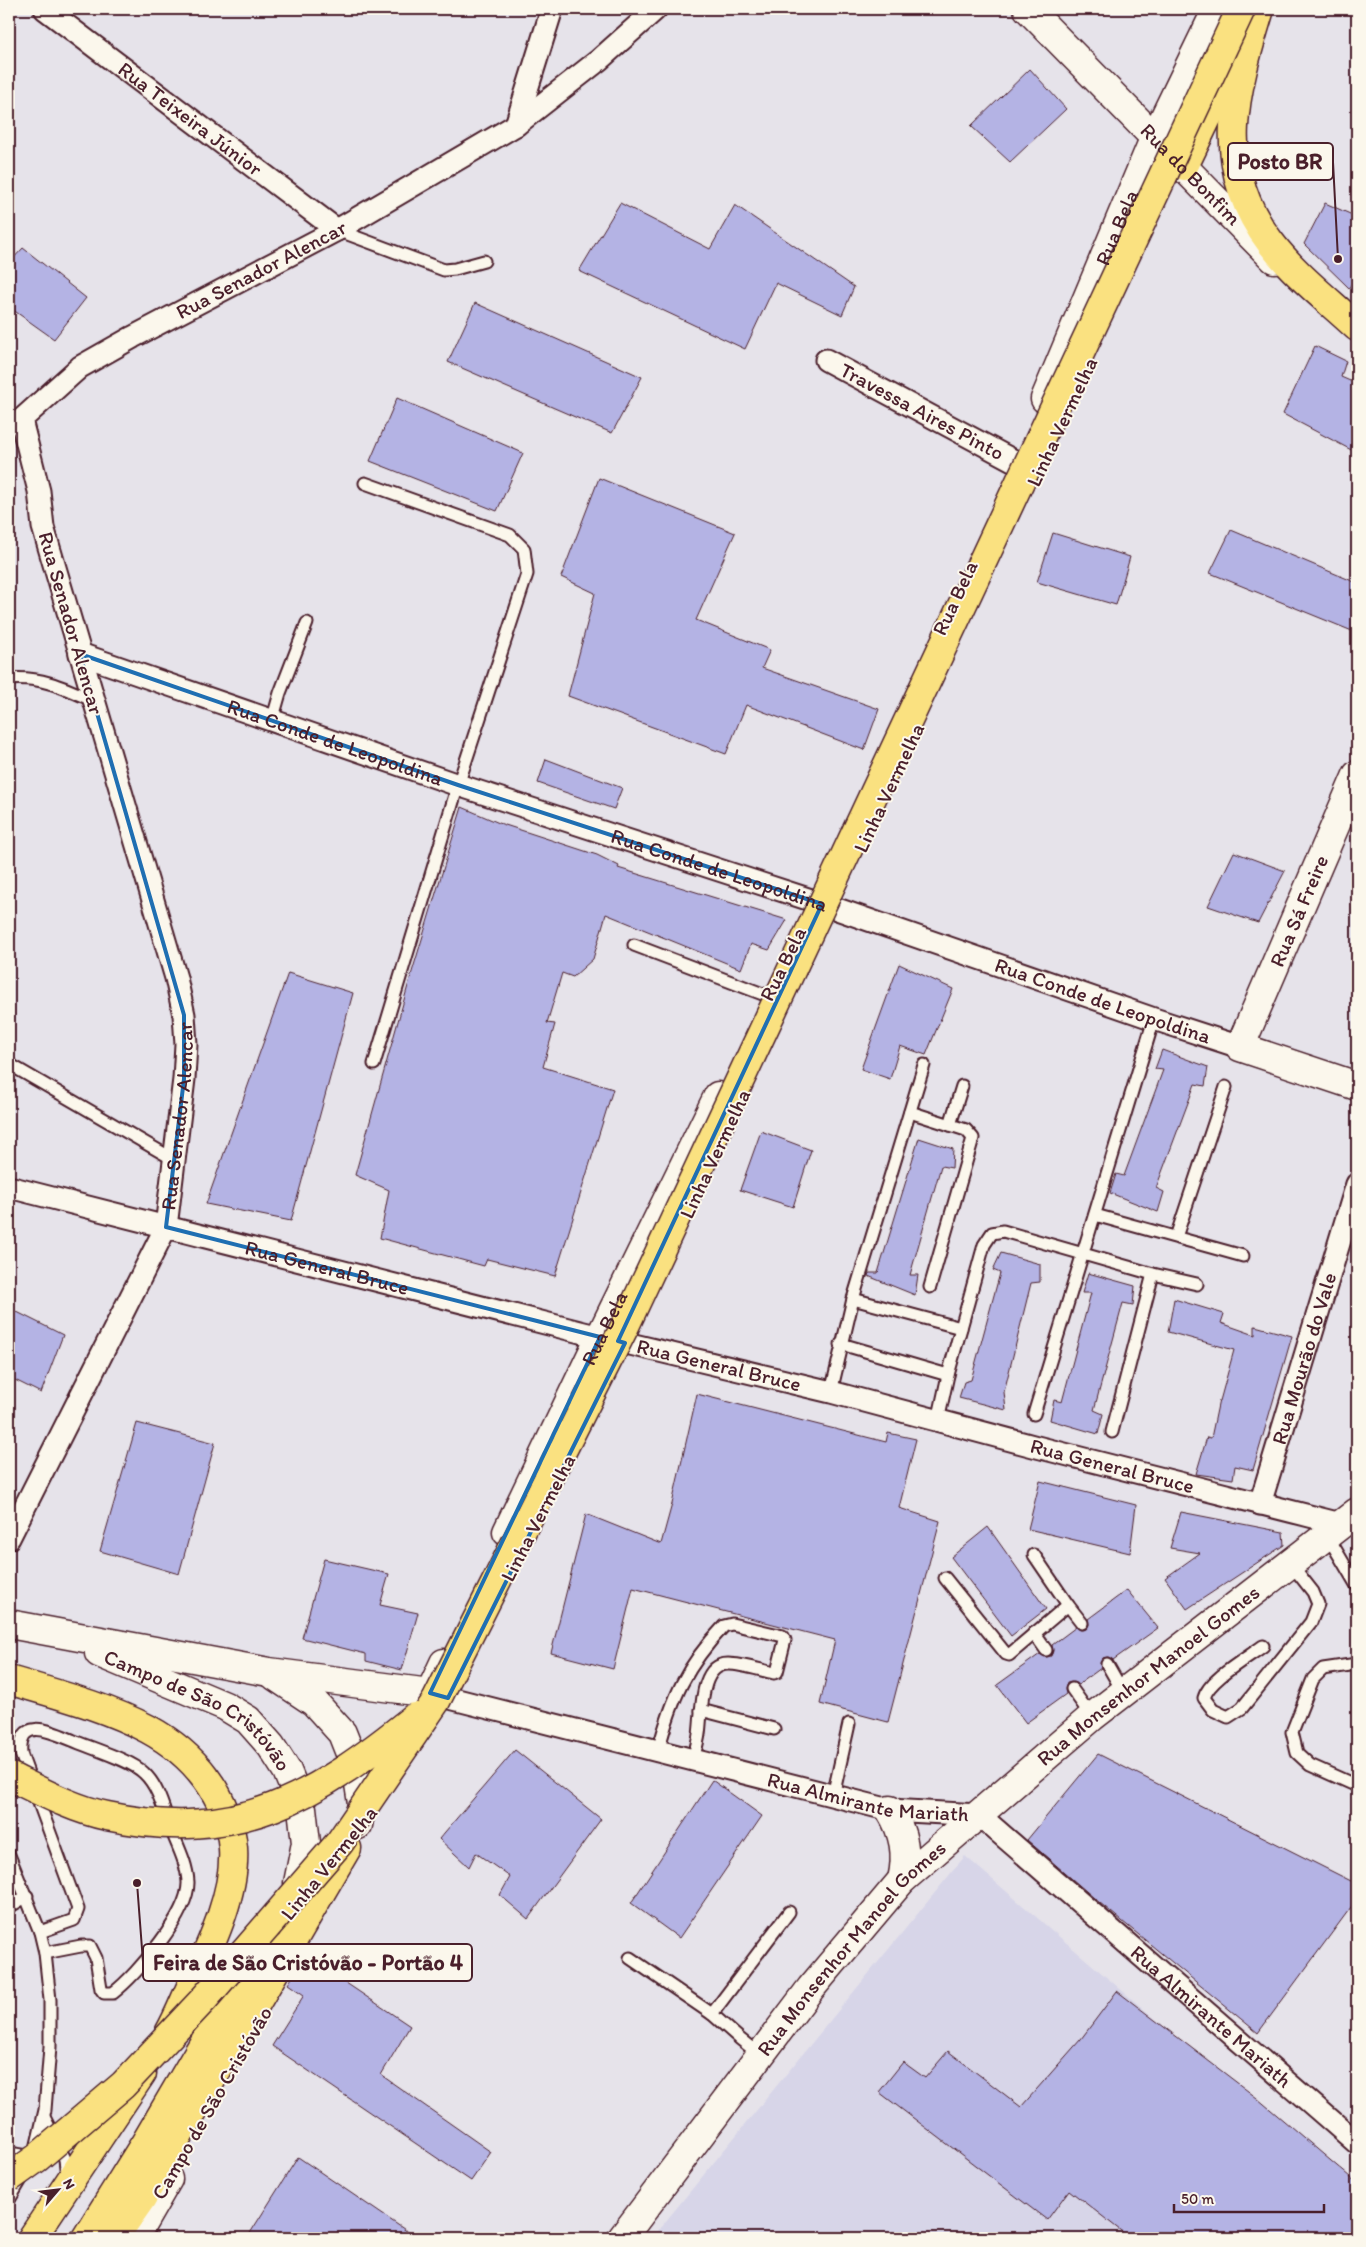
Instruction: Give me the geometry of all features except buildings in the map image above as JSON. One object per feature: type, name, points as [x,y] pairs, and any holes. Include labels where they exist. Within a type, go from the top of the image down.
[{"type":"main road","name":"Linha Vermelha","points":[[9,2178],[37,2158],[123,2084],[203,2000],[340,1842],[433,1697],[624,1328],[1241,9]]},
{"type":"main road","name":"Linha Vermelha","points":[[9,2188],[40,2166],[128,2091],[209,2006],[347,1848],[444,1705],[633,1328],[1259,9]]},
{"type":"main road","points":[[1259,9],[1234,103],[1232,127],[1238,179],[1248,205],[1270,242],[1285,259],[1357,327]]},
{"type":"main road","name":"Campo de São Cristóvão","points":[[9,1680],[87,1703],[149,1730],[188,1756],[210,1782],[221,1803],[233,1848],[230,1884],[214,1936],[170,2031],[32,2238]]},
{"type":"main road","points":[[9,1776],[66,1802],[106,1816],[165,1825],[204,1824],[245,1817],[282,1804],[320,1786],[374,1750],[433,1697]]},
{"type":"main road","points":[[114,2238],[142,2198],[347,1848]]},
{"type":"main road","points":[[86,2238],[144,2145],[298,1883]]},
{"type":"street","name":"Rua Teixeira Júnior","points":[[46,9],[337,230]]},
{"type":"street","points":[[516,125],[552,9]]},
{"type":"street","name":"Rua Senador Alencar","points":[[9,1538],[166,1227],[184,1079],[186,1044],[184,1015],[176,978],[43,527],[39,491],[15,420],[80,367],[133,337],[337,230],[516,125],[599,60],[656,9]]},
{"type":"street","name":"Rua do Bonfim","points":[[1028,9],[1154,138],[1357,339]]},
{"type":"street","name":"Rua Bela","points":[[433,1697],[600,1337],[814,902],[1018,463],[1154,138],[1217,9]]},
{"type":"street","name":"Travessa Aires Pinto","points":[[826,360],[1018,463]]},
{"type":"street","name":"Rua Conde de Leopoldina","points":[[80,654],[458,785],[814,902],[1154,1019],[1357,1086]]},
{"type":"street","name":"Rua Sá Freire","points":[[1240,1047],[1357,775]]},
{"type":"street","name":"Rua Mourão do Vale","points":[[1260,1504],[1357,1184]]},
{"type":"street","name":"Rua General Bruce","points":[[9,1187],[600,1337],[831,1392],[1342,1524]]},
{"type":"street","name":"Rua Monsenhor Manoel Gomes","points":[[622,2238],[811,1988],[902,1880],[1092,1717],[1342,1524]]},
{"type":"street","name":"Campo de São Cristóvão","points":[[9,1624],[269,1672],[314,1702],[342,1733],[357,1771],[362,1803],[354,1847],[343,1875],[134,2238]]},
{"type":"street","name":"Campo de São Cristóvão","points":[[53,1633],[224,1706],[248,1720],[271,1746],[287,1772],[302,1808],[306,1843],[298,1883]]},
{"type":"street","name":"Rua Almirante Mariath","points":[[269,1672],[433,1697],[658,1751],[890,1810],[979,1814],[1357,2143]]},
{"type":"street","points":[[890,1810],[901,1830],[904,1841],[905,1867],[902,1880]]},
{"type":"lane","points":[[337,230],[444,270],[484,261]]},
{"type":"lane","points":[[365,483],[510,535],[524,549],[527,574],[458,785],[374,1064]]},
{"type":"lane","points":[[272,721],[280,693],[307,623]]},
{"type":"lane","points":[[9,679],[31,678],[55,684],[94,701]]},
{"type":"lane","points":[[634,945],[768,996]]},
{"type":"lane","points":[[1034,1414],[1154,1019]]},
{"type":"lane","points":[[9,1064],[173,1159]]},
{"type":"lane","points":[[831,1392],[853,1299],[924,1065]]},
{"type":"lane","points":[[950,1126],[962,1086]]},
{"type":"lane","points":[[1176,1237],[1226,1087]]},
{"type":"lane","points":[[910,1112],[970,1133],[973,1138],[930,1287]]},
{"type":"lane","points":[[1095,1215],[1243,1256]]},
{"type":"lane","points":[[938,1421],[948,1375],[984,1245],[992,1233],[1003,1231],[1153,1274],[1197,1284]]},
{"type":"lane","points":[[1112,1432],[1153,1274]]},
{"type":"lane","points":[[853,1299],[961,1328]]},
{"type":"lane","points":[[841,1344],[948,1375]]},
{"type":"lane","points":[[1342,1524],[1357,1586]]},
{"type":"lane","points":[[1034,1555],[1082,1623]]},
{"type":"lane","points":[[1263,1646],[1213,1683],[1204,1698],[1213,1710],[1228,1717],[1242,1708],[1311,1622],[1318,1604],[1314,1592],[1291,1564]]},
{"type":"lane","points":[[945,1578],[1006,1654],[1009,1654],[1068,1605]]},
{"type":"lane","points":[[658,1751],[674,1696],[688,1669],[724,1626],[732,1624],[783,1636],[785,1640],[777,1672],[727,1664],[714,1670],[703,1691],[699,1734],[693,1760]]},
{"type":"lane","points":[[1034,1633],[1046,1650]]},
{"type":"lane","points":[[1357,1662],[1323,1669],[1313,1679],[1292,1732],[1297,1753],[1310,1765],[1357,1786]]},
{"type":"lane","points":[[1108,1664],[1123,1692]]},
{"type":"lane","points":[[1072,1689],[1092,1717]]},
{"type":"lane","points":[[701,1710],[774,1729]]},
{"type":"lane","points":[[833,1796],[849,1724]]},
{"type":"lane","points":[[40,1932],[74,1920],[78,1910],[21,1754],[20,1743],[28,1731],[35,1728],[69,1739],[144,1772],[157,1793],[186,1866],[186,1896],[179,1912],[148,1957],[118,1989],[108,1994],[101,1989],[96,1958],[90,1946],[46,1953]]},
{"type":"lane","points":[[9,1855],[40,1932],[46,1953],[50,2000],[50,2047],[44,2117],[34,2157],[9,2200]]},
{"type":"lane","points":[[9,1907],[26,1896]]},
{"type":"lane","points":[[712,2014],[789,1912]]},
{"type":"lane","points":[[630,1958],[712,2014],[740,2040],[760,2055]]},
{"type":"lane","points":[[44,2117],[64,2160],[68,2184]]},
{"type":"lane","points":[[9,2153],[34,2157]]},
{"type":"highlighted area","points":[[80,654],[458,785],[822,904],[618,1341],[625,1343],[448,1698],[430,1693],[600,1337],[166,1227],[184,1079],[184,1015]]},
{"type":"shaded area","points":[[965,1856],[1357,2192],[1357,2238],[652,2238]]},
{"type":"place","name":"Posto BR","points":[[1338,259]]},
{"type":"place","name":"Feira de São Cristóvão - Portão 4","points":[[137,1883]]}]
